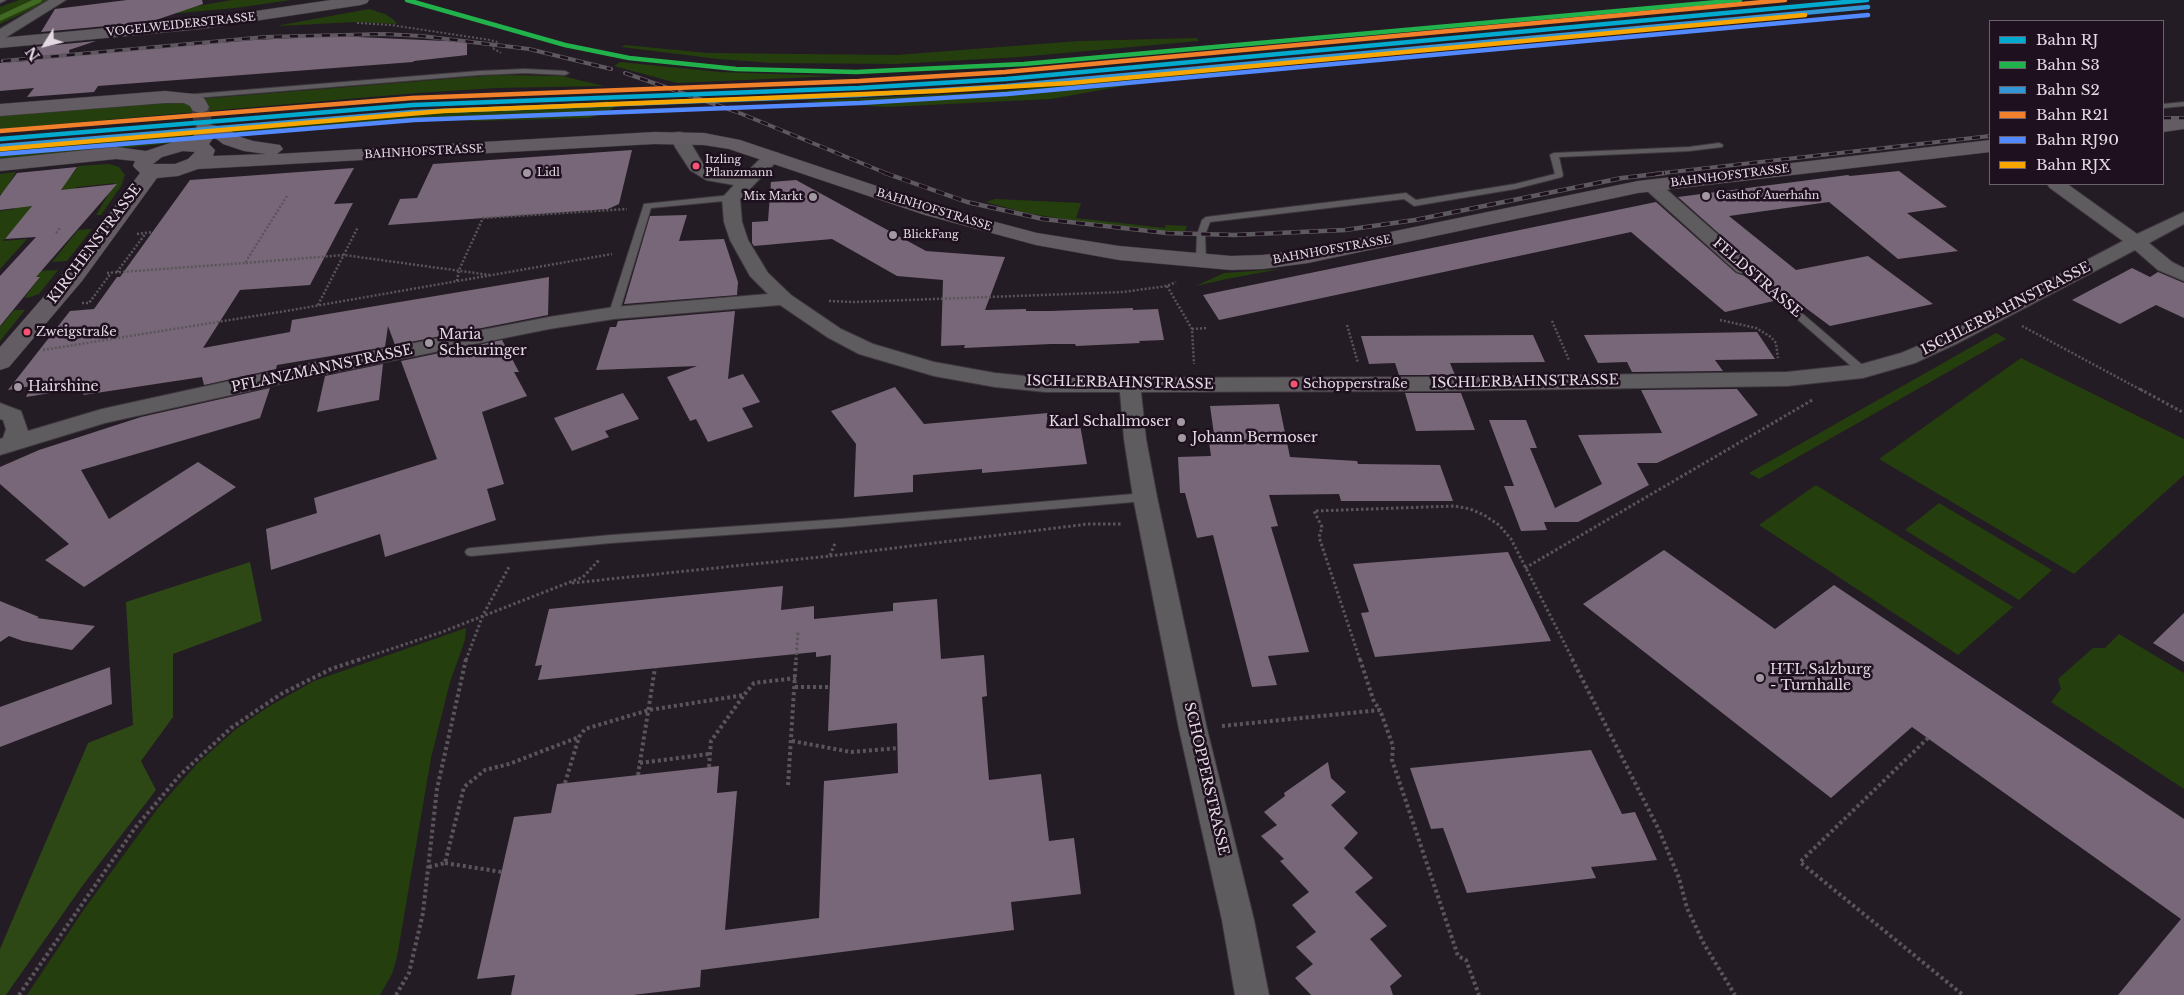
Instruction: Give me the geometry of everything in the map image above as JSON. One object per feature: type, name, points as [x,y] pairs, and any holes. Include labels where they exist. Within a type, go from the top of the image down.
[{"type":"main road","name":"VOGELWEIDERSTRASSE","points":[[0,43],[201,24],[360,0]]},
{"type":"main road","points":[[0,110],[174,97],[188,98],[200,106]]},
{"type":"main road","points":[[2164,126],[2184,123]]},
{"type":"main road","name":"BAHNHOFSTRASSE","points":[[200,147],[218,153],[253,153],[614,133],[654,138]]},
{"type":"main road","name":"BAHNHOFSTRASSE","points":[[200,147],[296,159],[654,138],[704,139],[733,144],[932,211],[1036,239],[1119,253],[1201,261],[1263,262],[1308,256],[1651,186],[1989,146]]},
{"type":"main road","name":"BAHNHOFSTRASSE","points":[[0,165],[116,153],[150,164],[178,170],[200,147]]},
{"type":"main road","name":"KIRCHENSTRASSE","points":[[3,358],[74,276],[150,164]]},
{"type":"street","points":[[0,35],[60,0]]},
{"type":"street","points":[[679,137],[683,147],[696,166],[712,176],[745,182]]},
{"type":"street","points":[[731,198],[772,157]]},
{"type":"street","points":[[2057,185],[2136,242],[2165,266],[2184,275]]},
{"type":"street","name":"FELDSTRASSE","points":[[1651,186],[1744,268]]},
{"type":"street","name":"ISCHLERBAHNSTRASSE","points":[[731,198],[733,222],[740,240],[760,276],[784,299],[834,333],[866,349],[934,370],[995,380],[1046,385],[1787,379],[1863,371],[1908,358],[1949,340],[1997,313],[2184,217]]},
{"type":"street","name":"PFLANZMANNSTRASSE","points":[[6,445],[102,416],[549,323],[614,313],[784,299]]},
{"type":"street","name":"SCHOPPERSTRASSE","points":[[1130,385],[1135,439],[1145,497],[1154,532],[1193,729],[1238,920],[1252,995]]},
{"type":"street","name":"PFLANZMANNSTRASSE","points":[[0,410],[13,416],[17,429],[6,445]]},
{"type":"lane","points":[[174,97],[479,73],[525,71],[565,73]]},
{"type":"lane","points":[[200,106],[209,97],[223,92]]},
{"type":"lane","points":[[2164,106],[2184,104]]},
{"type":"lane","points":[[1201,261],[1201,235],[1206,220],[1406,196],[1414,203],[1515,186],[1559,175],[1554,154],[1689,149],[1719,145]]},
{"type":"lane","points":[[614,313],[647,206],[731,198]]},
{"type":"lane","name":"FELDSTRASSE","points":[[1744,268],[1863,371]]},
{"type":"lane","points":[[471,552],[611,539],[842,523],[1145,497]]},
{"type":"path","points":[[351,23],[391,25],[466,35],[498,42],[492,48],[502,54]]},
{"type":"path","points":[[245,263],[287,196]]},
{"type":"path","points":[[457,281],[459,270],[483,218],[641,208],[647,206]]},
{"type":"path","points":[[318,306],[358,227]]},
{"type":"path","points":[[56,233],[60,228]]},
{"type":"path","points":[[116,273],[146,233]]},
{"type":"path","points":[[3,358],[318,306],[632,251]]},
{"type":"path","points":[[74,276],[344,255],[494,275]]},
{"type":"path","points":[[784,299],[854,302],[1123,292],[1167,286],[1183,279]]},
{"type":"path","points":[[1167,286],[1192,329],[1196,384]]},
{"type":"path","points":[[1997,313],[2184,413]]},
{"type":"path","points":[[1552,321],[1571,365]]},
{"type":"path","points":[[1192,329],[1208,328]]},
{"type":"path","points":[[1525,568],[1821,396]]},
{"type":"path","points":[[1479,995],[1466,960],[1458,956],[1392,760],[1393,746],[1380,710],[1374,702],[1319,537],[1322,528],[1314,511],[1455,506],[1470,509],[1484,515],[1498,525],[1511,539],[1659,830],[1679,878],[1687,908],[1704,944],[1735,995]]},
{"type":"path","points":[[830,556],[842,523]]},
{"type":"path","points":[[566,584],[830,556],[1088,524],[1126,524],[1154,532]]},
{"type":"path","points":[[19,995],[135,828],[180,775],[231,728],[281,694],[331,669],[442,632],[583,577],[592,569],[609,547],[611,539]]},
{"type":"path","points":[[396,995],[409,973],[423,913],[437,790],[463,666],[483,615],[519,548]]},
{"type":"path","points":[[788,785],[798,632]]},
{"type":"path","points":[[638,775],[656,668]]},
{"type":"path","points":[[709,767],[711,741],[754,683],[796,678]]},
{"type":"path","points":[[795,687],[830,687]]},
{"type":"path","points":[[565,783],[579,737],[585,729],[649,710],[744,695]]},
{"type":"path","points":[[1193,729],[1380,710]]},
{"type":"path","points":[[445,863],[464,786],[485,770],[509,764],[579,737]]},
{"type":"path","points":[[1928,738],[1800,862],[1963,995]]},
{"type":"path","points":[[792,741],[851,752],[898,748]]},
{"type":"path","points":[[640,763],[710,754]]},
{"type":"path","points":[[428,866],[445,863],[502,872]]},
{"type":"green space","points":[[19,0],[51,0],[0,24],[0,7]]},
{"type":"green space","points":[[232,0],[291,0],[235,8],[135,17]]},
{"type":"green space","points":[[369,9],[385,14],[397,24],[354,22],[280,26],[281,25]]},
{"type":"green space","points":[[1197,38],[1199,41],[1019,57],[895,64],[772,63],[718,59],[621,47],[625,45],[708,53],[896,55],[1079,41]]},
{"type":"green space","points":[[620,62],[720,72],[837,76],[677,83],[614,66]]},
{"type":"green space","points":[[1235,69],[1237,71],[1129,85],[1051,99],[887,107],[804,101],[989,92]]},
{"type":"green space","points":[[496,75],[562,76],[604,86],[496,88],[417,93],[0,129],[0,115]]},
{"type":"green space","points":[[606,101],[620,102],[608,112],[588,118],[475,121],[461,119],[370,125],[249,135],[0,161],[0,147],[357,116],[371,117],[458,110],[588,105]]},
{"type":"green space","points":[[109,164],[119,167],[125,175],[121,186],[101,215],[96,215],[115,183],[77,187],[63,204],[39,194],[29,209],[62,206],[49,225],[12,230],[3,241],[27,239],[0,269],[0,211],[14,209],[27,192],[0,194],[0,174],[16,172],[9,183],[71,176],[78,166]]},
{"type":"green space","points":[[995,199],[1081,203],[1076,218],[1165,228],[1166,225],[1187,226],[1185,231],[1168,231],[1081,222],[1026,213],[986,202]]},
{"type":"green space","points":[[92,229],[67,261],[52,262],[78,230]]},
{"type":"green space","points":[[1281,269],[1226,279],[1196,286],[1224,273]]},
{"type":"green space","points":[[58,270],[39,294],[30,297],[24,298],[40,277],[9,279],[16,272]]},
{"type":"green space","points":[[14,310],[25,310],[0,341],[0,327]]},
{"type":"green space","points":[[1996,333],[2006,339],[1759,479],[1749,473]]},
{"type":"green space","points":[[2021,358],[2184,439],[2184,475],[2074,574],[1879,459]]},
{"type":"green space","points":[[1816,485],[2013,607],[1958,655],[1759,525]]},
{"type":"green space","points":[[1939,503],[2052,570],[2019,600],[1905,530]]},
{"type":"green space","points":[[250,562],[262,621],[173,654],[173,717],[141,761],[156,790],[83,885],[6,995],[0,995],[0,949],[88,743],[133,725],[126,602]]},
{"type":"green space","points":[[466,628],[465,640],[450,682],[431,758],[397,957],[392,974],[380,995],[27,995],[85,908],[158,808],[197,764],[235,730],[268,707],[314,681]]},
{"type":"green space","points":[[2119,634],[2184,673],[2184,789],[2051,702],[2061,689],[2058,679],[2093,648],[2105,648]]},
{"type":"building","points":[[127,0],[202,0],[203,4],[150,22],[41,32],[55,9]]},
{"type":"building","points":[[336,36],[467,42],[467,55],[413,62],[98,86],[94,92],[27,97],[34,88],[0,91],[0,63],[27,61],[34,47],[96,41],[69,50],[70,56],[254,40]]},
{"type":"building","points":[[632,150],[619,204],[608,209],[388,225],[400,199],[417,198],[433,164]]},
{"type":"building","points":[[77,167],[61,190],[117,184],[36,277],[40,277],[0,326],[0,276],[36,237],[5,239],[32,206],[0,210],[0,196],[17,173]]},
{"type":"building","points":[[354,168],[334,204],[353,203],[310,285],[240,290],[203,348],[290,332],[292,320],[549,277],[548,315],[395,345],[388,326],[385,347],[277,365],[276,369],[204,385],[202,377],[83,395],[87,387],[26,397],[31,386],[8,390],[70,311],[94,309],[117,277],[120,277],[190,180]]},
{"type":"building","points":[[1899,171],[1947,207],[1907,213],[1958,251],[1898,259],[1829,202],[1729,216],[1796,270],[1868,256],[1933,304],[1830,326],[1791,297],[1787,298],[1755,270],[1756,268],[1752,263],[1678,197],[1848,175]]},
{"type":"building","points":[[796,180],[926,251],[1005,257],[985,310],[1158,309],[1164,340],[1076,346],[1075,344],[1051,344],[964,348],[965,345],[941,346],[943,280],[897,276],[832,239],[754,246],[752,243],[752,222],[768,221],[771,182]]},
{"type":"building","points":[[1656,202],[1736,273],[1745,276],[1774,301],[1725,312],[1631,232],[1219,320],[1203,295]]},
{"type":"building","points":[[687,215],[679,241],[724,239],[738,282],[737,295],[624,304],[650,216]]},
{"type":"building","points":[[2132,268],[2150,277],[2158,272],[2184,283],[2184,318],[2156,305],[2120,324],[2072,300]]},
{"type":"building","points":[[735,311],[728,379],[743,374],[760,402],[742,408],[753,427],[708,442],[696,419],[690,421],[667,377],[697,366],[596,370],[610,327],[616,327],[618,321]]},
{"type":"building","points":[[1757,332],[1775,359],[1715,360],[1723,371],[1632,372],[1627,362],[1598,363],[1584,335]]},
{"type":"building","points":[[1533,335],[1545,362],[1450,363],[1455,375],[1399,375],[1395,363],[1369,364],[1361,336]]},
{"type":"building","points":[[502,340],[519,372],[514,372],[527,396],[482,412],[504,484],[487,489],[496,520],[385,557],[380,534],[271,570],[266,529],[317,513],[314,498],[437,459],[401,361]]},
{"type":"building","points":[[383,364],[379,400],[317,412],[325,376]]},
{"type":"building","points":[[895,387],[924,424],[1048,413],[1046,428],[1080,425],[1087,464],[982,473],[982,469],[913,475],[913,492],[854,497],[856,444],[831,411]]},
{"type":"building","points":[[270,388],[260,418],[81,470],[109,519],[198,462],[236,487],[84,587],[45,560],[69,544],[0,484],[0,467],[39,450],[141,417]]},
{"type":"building","points":[[1737,389],[1758,415],[1657,463],[1637,463],[1649,485],[1578,522],[1544,522],[1547,530],[1521,531],[1504,486],[1514,486],[1489,420],[1526,420],[1537,448],[1530,448],[1555,508],[1602,484],[1578,435],[1662,433],[1641,390]]},
{"type":"building","points":[[623,393],[639,419],[605,431],[609,437],[572,451],[554,418]]},
{"type":"building","points":[[1405,393],[1461,393],[1475,430],[1416,431]]},
{"type":"building","points":[[1279,404],[1290,457],[1357,461],[1358,464],[1440,465],[1453,501],[1341,501],[1339,494],[1269,495],[1278,526],[1271,527],[1309,652],[1268,656],[1277,685],[1252,687],[1213,535],[1197,538],[1185,493],[1180,493],[1178,457],[1211,456],[1208,435],[1214,434],[1210,406]]},
{"type":"building","points":[[1664,550],[1775,629],[1834,585],[2184,819],[2184,995],[2118,995],[2181,919],[1912,727],[1831,798],[1583,604]]},
{"type":"building","points":[[1508,552],[1551,641],[1375,657],[1361,613],[1369,612],[1353,564]]},
{"type":"building","points":[[783,586],[781,610],[814,606],[814,619],[893,611],[893,603],[937,599],[941,659],[984,655],[987,696],[982,697],[989,780],[1041,774],[1049,841],[1074,838],[1081,894],[1011,902],[1014,930],[701,970],[700,987],[633,995],[511,995],[515,975],[477,979],[514,817],[551,813],[557,784],[719,766],[717,793],[737,791],[725,930],[819,918],[824,781],[898,773],[897,723],[828,731],[831,655],[816,657],[816,652],[538,680],[542,665],[535,666],[549,609]]},
{"type":"building","points":[[0,601],[39,617],[37,618],[95,626],[72,650],[23,641],[9,636],[0,642]]},
{"type":"building","points":[[2184,613],[2184,662],[2153,643]]},
{"type":"building","points":[[110,667],[112,704],[0,747],[0,707]]},
{"type":"building","points":[[1591,750],[1622,814],[1635,812],[1657,860],[1591,867],[1596,878],[1467,893],[1443,828],[1431,829],[1410,768]]},
{"type":"building","points":[[1328,762],[1331,778],[1346,792],[1331,805],[1358,833],[1344,848],[1373,878],[1355,892],[1387,926],[1370,939],[1402,976],[1390,986],[1393,995],[1311,995],[1295,978],[1313,964],[1296,947],[1316,932],[1292,905],[1309,892],[1280,861],[1284,859],[1261,836],[1277,825],[1264,812],[1285,796],[1284,793]]},
{"type":"waterway","points":[[0,18],[39,0]]},
{"type":"tunnel","points":[[200,107],[204,129]]},
{"type":"railway","points":[[3,61],[265,37],[383,34],[422,36],[529,49],[611,69]]},
{"type":"railway","points":[[625,73],[737,112],[888,174]]},
{"type":"railway","points":[[2164,118],[2184,118]]},
{"type":"railway","points":[[1654,174],[1989,136]]},
{"type":"railway","points":[[885,173],[967,202],[1043,219],[1167,233],[1234,235],[1345,230],[1415,220],[1622,178],[1665,173]]},
{"type":"rail line","name":"S3","points":[[407,0],[565,45],[629,58],[736,69],[856,72],[1024,64],[1740,0]]},
{"type":"rail line","name":"R21","points":[[0,131],[412,98],[859,81],[1005,72],[1785,0]]},
{"type":"rail line","name":"RJ","points":[[0,139],[413,105],[859,88],[1006,79],[1867,0]]},
{"type":"rail line","name":"S2","points":[[1,146],[413,112],[859,95],[1006,86],[1868,7]]},
{"type":"rail line","name":"RJX","points":[[1,149],[443,111],[938,91],[1070,83],[1805,15]]},
{"type":"rail line","name":"RJ90","points":[[1,154],[414,120],[860,103],[1007,94],[1868,15]]},
{"type":"place","name":"Itzling Pflanzmann","points":[[696,166]]},
{"type":"place","name":"Lidl","points":[[527,173]]},
{"type":"place","name":"Gasthof Auerhahn","points":[[1706,196]]},
{"type":"place","name":"Mix Markt","points":[[813,197]]},
{"type":"place","name":"BlickFang","points":[[893,235]]},
{"type":"place","name":"Zweigstraße","points":[[27,332]]},
{"type":"place","name":"Maria Scheuringer","points":[[429,343]]},
{"type":"place","name":"Schopperstraße","points":[[1294,384]]},
{"type":"place","name":"Hairshine","points":[[18,387]]},
{"type":"place","name":"Karl Schallmoser","points":[[1181,422]]},
{"type":"place","name":"Johann Bermoser","points":[[1182,438]]},
{"type":"place","name":"HTL Salzburg - Turnhalle","points":[[1760,678]]}]
